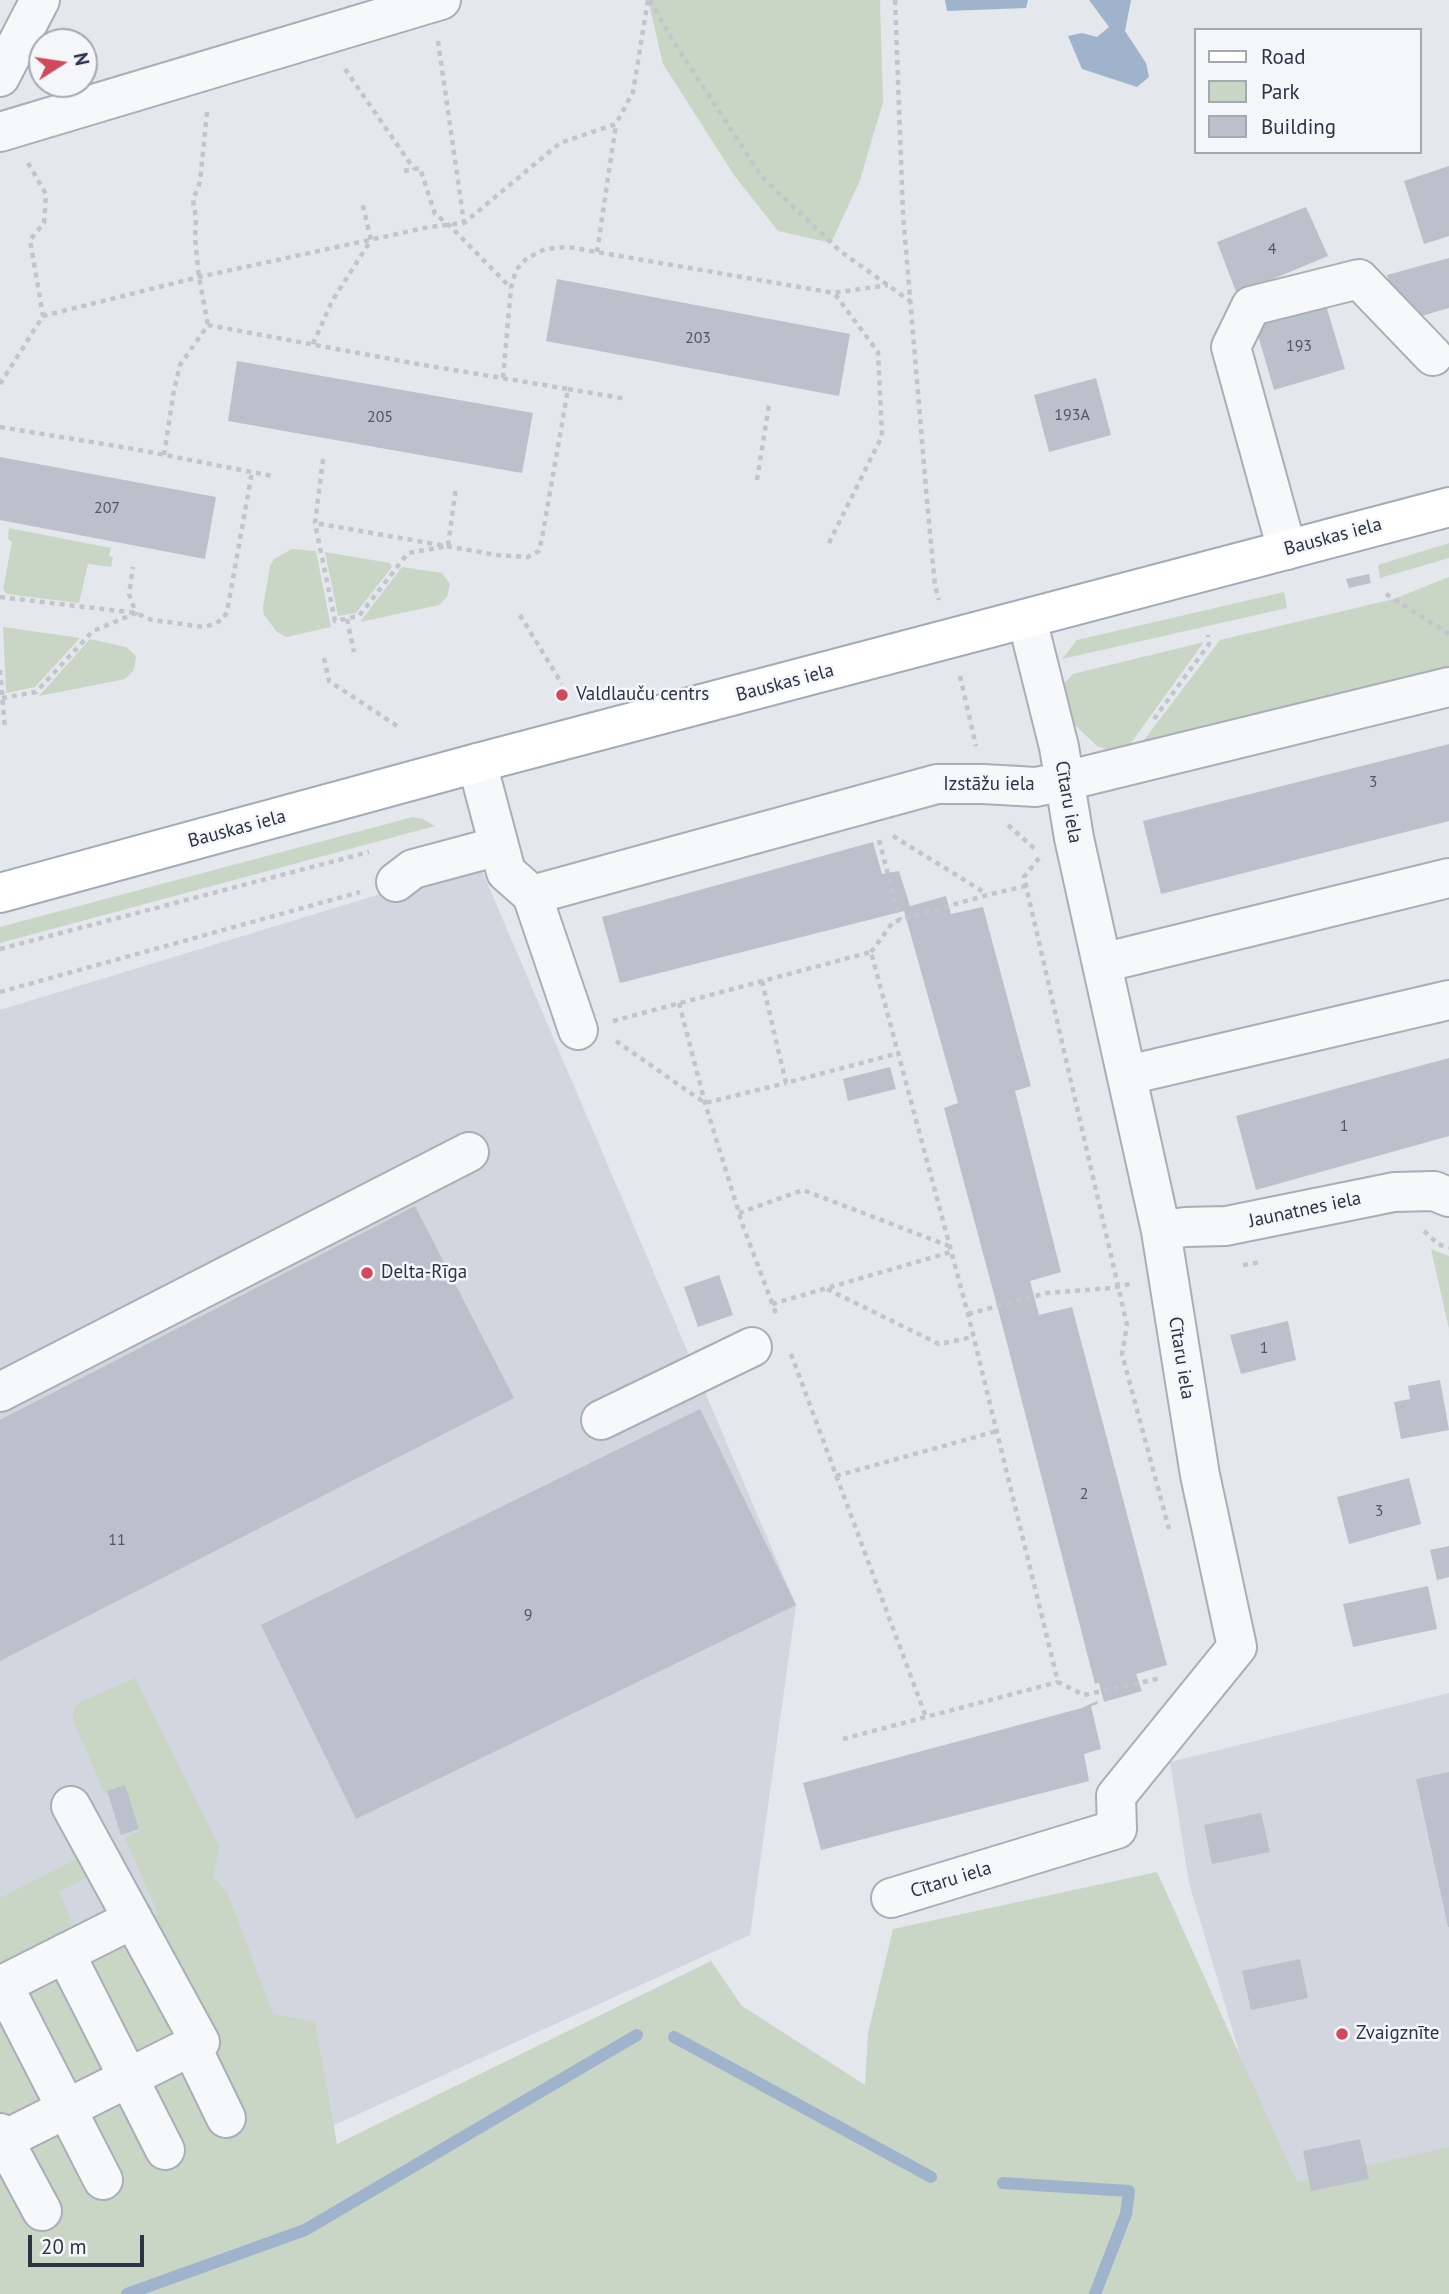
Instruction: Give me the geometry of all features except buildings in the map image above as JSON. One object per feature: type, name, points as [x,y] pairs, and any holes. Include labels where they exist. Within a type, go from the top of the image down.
[{"type":"main road","name":"Bauskas iela","points":[[0,893],[477,763],[1449,506]]},
{"type":"street","points":[[0,77],[40,0]]},
{"type":"street","points":[[2,131],[437,1]]},
{"type":"street","points":[[1286,550],[1231,347],[1251,306],[1359,279],[1433,356]]},
{"type":"street","name":"Cītaru iela","points":[[891,1898],[1117,1829],[1116,1796],[1237,1647],[1199,1475],[1161,1231],[1074,838],[1065,781],[1027,618]]},
{"type":"street","name":"Izstāžu iela","points":[[532,895],[875,815],[937,784],[1036,787],[1449,687]]},
{"type":"street","points":[[477,763],[506,872],[532,895],[587,1028]]},
{"type":"street","points":[[396,882],[413,869],[499,846]]},
{"type":"street","points":[[1102,963],[1449,878]]},
{"type":"street","points":[[1128,1075],[1449,1000]]},
{"type":"street","points":[[0,1392],[469,1152]]},
{"type":"street","name":"Jaunatnes iela","points":[[1161,1231],[1185,1227],[1226,1226],[1394,1192],[1444,1189]]},
{"type":"street","points":[[601,1420],[767,1338]]},
{"type":"street","points":[[42,2211],[1,2138],[200,2042],[71,1806]]},
{"type":"street","points":[[103,2180],[2,1985],[133,1919]]},
{"type":"street","points":[[65,1953],[165,2150]]},
{"type":"street","points":[[191,2046],[226,2118]]},
{"type":"path","points":[[597,253],[616,124],[633,92],[649,0]]},
{"type":"path","points":[[649,0],[762,177],[840,251],[911,301]]},
{"type":"path","points":[[895,0],[903,214],[935,586],[965,695],[988,809],[1041,855],[1024,877],[1127,1325],[1122,1354],[1171,1539]]},
{"type":"path","points":[[437,1],[464,223]]},
{"type":"path","points":[[323,36],[414,169]]},
{"type":"path","points":[[164,455],[180,365],[208,325],[199,277],[196,218],[192,200],[200,182],[211,69]]},
{"type":"path","points":[[43,316],[199,277],[429,227],[464,223],[560,143],[616,124]]},
{"type":"path","points":[[0,384],[43,316],[30,240],[44,223],[46,194],[25,159],[2,131]]},
{"type":"path","points":[[404,171],[420,168],[435,214],[511,288]]},
{"type":"path","points":[[313,344],[332,301],[371,240],[362,202]]},
{"type":"path","points":[[503,378],[511,288],[516,270],[527,257],[545,250],[568,247],[834,293],[888,285]]},
{"type":"path","points":[[829,543],[882,436],[878,352],[834,293]]},
{"type":"path","points":[[208,325],[626,399]]},
{"type":"path","points":[[315,523],[515,558],[528,557],[539,551],[568,388]]},
{"type":"path","points":[[757,480],[769,405]]},
{"type":"path","points":[[0,427],[272,476]]},
{"type":"path","points":[[323,459],[315,523],[335,621],[359,616],[408,553],[448,546]]},
{"type":"path","points":[[0,597],[136,613],[152,620],[204,627],[223,619],[227,612],[252,472]]},
{"type":"path","points":[[448,546],[456,487]]},
{"type":"path","points":[[133,568],[130,594],[136,613]]},
{"type":"path","points":[[1386,594],[1449,634]]},
{"type":"path","points":[[2,698],[36,692],[93,631],[136,613]]},
{"type":"path","points":[[520,615],[562,684]]},
{"type":"path","points":[[347,619],[354,652]]},
{"type":"path","points":[[1132,765],[1130,751],[1209,644],[1208,635]]},
{"type":"path","points":[[324,658],[329,681],[400,728]]},
{"type":"path","points":[[0,670],[5,729]]},
{"type":"path","points":[[875,815],[987,895]]},
{"type":"path","points":[[875,815],[878,836],[901,920]]},
{"type":"path","points":[[0,949],[376,850]]},
{"type":"path","points":[[0,992],[396,882]]},
{"type":"path","points":[[587,1028],[871,952],[893,922],[1026,886]]},
{"type":"path","points":[[871,952],[968,1314],[1058,1682]]},
{"type":"path","points":[[762,981],[786,1083]]},
{"type":"path","points":[[679,1003],[705,1102],[739,1213],[772,1304],[767,1338]]},
{"type":"path","points":[[587,1028],[705,1102],[898,1053]]},
{"type":"path","points":[[739,1213],[803,1190],[950,1249]]},
{"type":"path","points":[[772,1304],[950,1249]]},
{"type":"path","points":[[968,1314],[1047,1293],[1117,1287],[1168,1276]]},
{"type":"path","points":[[826,1288],[939,1345],[973,1337]]},
{"type":"path","points":[[790,1353],[926,1717]]},
{"type":"path","points":[[836,1476],[997,1431]]},
{"type":"path","points":[[843,1739],[1058,1682],[1084,1695],[1171,1675]]},
{"type":"shaded area","points":[[479,864],[796,1605],[750,1935],[0,2278],[0,1010]]},
{"type":"shaded area","name":"Zvaigznīte","points":[[1449,1693],[1449,2186],[1285,2207],[1189,1883],[1170,1762]]},
{"type":"green space","points":[[648,0],[880,0],[883,102],[860,180],[831,243],[778,231],[734,175],[663,64]]},
{"type":"green space","points":[[9,528],[111,548],[111,567],[88,564],[79,603],[7,594],[3,589],[12,542],[8,539]]},
{"type":"green space","points":[[1449,543],[1449,558],[1380,578],[1378,565]]},
{"type":"green space","points":[[292,549],[316,551],[331,627],[286,637],[277,632],[264,615],[263,607],[270,566],[274,559]]},
{"type":"green space","points":[[325,552],[390,563],[392,567],[356,613],[338,616]]},
{"type":"green space","points":[[402,567],[442,573],[450,584],[447,597],[439,605],[360,622]]},
{"type":"green space","points":[[1449,577],[1449,671],[1141,744],[1220,640],[1394,599]]},
{"type":"green space","points":[[1284,592],[1287,608],[1062,659],[1077,640]]},
{"type":"green space","points":[[3,627],[80,638],[35,687],[6,693]]},
{"type":"green space","points":[[90,639],[126,647],[136,656],[134,670],[125,679],[39,696]]},
{"type":"green space","points":[[1204,642],[1128,747],[1111,751],[1097,746],[1074,724],[1064,684],[1073,674]]},
{"type":"green space","points":[[413,817],[435,826],[0,943],[0,927]]},
{"type":"green space","points":[[1431,1249],[1449,1256],[1449,1329]]},
{"type":"green space","points":[[135,1678],[220,1849],[213,1877],[228,1894],[273,2014],[315,2022],[337,2144],[711,1961],[742,2006],[865,2085],[868,2033],[893,1929],[1157,1872],[1297,2182],[1449,2147],[1449,2294],[0,2294],[0,2153],[189,2056],[155,1924],[157,1911],[125,1838],[139,1831],[121,1786],[105,1794],[73,1720],[73,1712],[78,1703]]},
{"type":"green space","points":[[83,1856],[86,1878],[59,1892],[72,1923],[58,1942],[0,1971],[0,1898]]},
{"type":"green space","points":[[128,1940],[180,2039],[130,2065],[78,1966]]},
{"type":"green space","points":[[69,1970],[119,2070],[69,2095],[19,1995]]},
{"type":"green space","points":[[0,2005],[56,2102],[7,2127],[0,2114]]},
{"type":"water","points":[[945,0],[1028,0],[1026,8],[947,11]]},
{"type":"water","points":[[1089,0],[1131,0],[1125,31],[1146,63],[1149,77],[1137,87],[1082,69],[1068,36],[1082,33],[1097,37],[1109,27]]},
{"type":"waterway","points":[[127,2294],[305,2230],[637,2035]]},
{"type":"waterway","points":[[674,2037],[931,2177]]},
{"type":"waterway","points":[[1003,2183],[1129,2191],[1126,2214],[1095,2294]]},
{"type":"place","name":"Valdlauču centrs","points":[[562,695]]},
{"type":"place","name":"Delta-Rīga","points":[[367,1273]]},
{"type":"place","name":"Zvaigznīte","points":[[1342,2034]]}]
